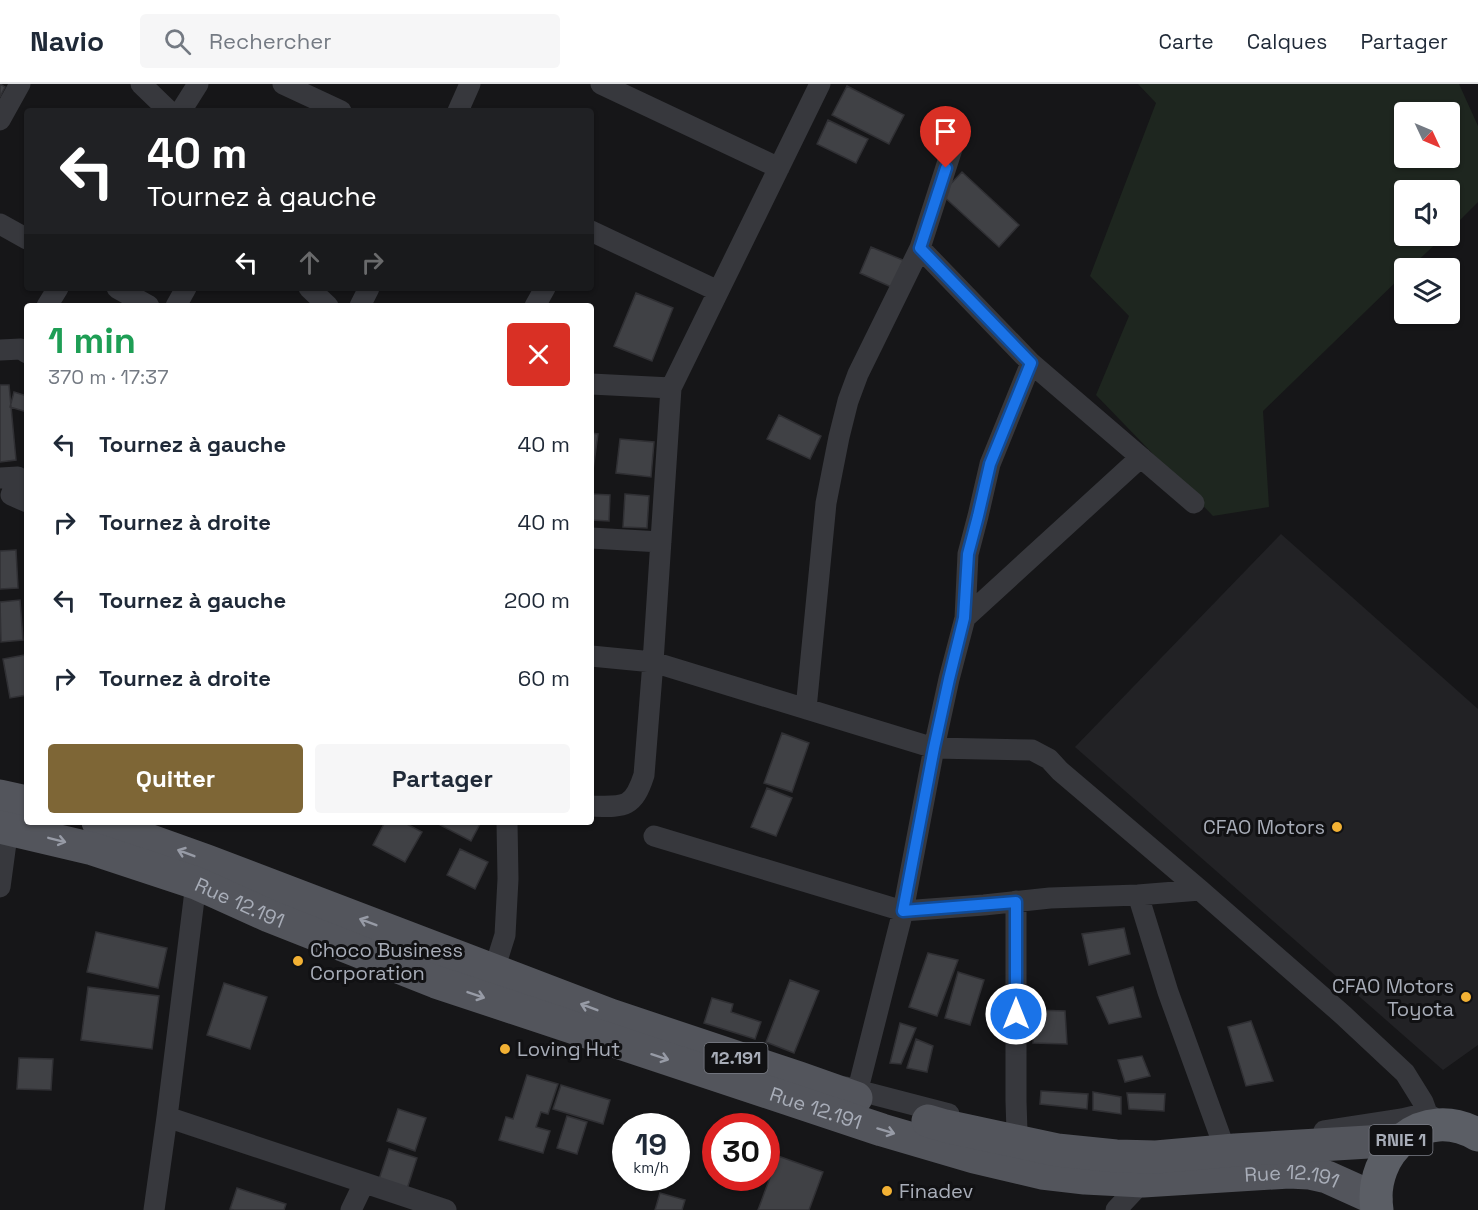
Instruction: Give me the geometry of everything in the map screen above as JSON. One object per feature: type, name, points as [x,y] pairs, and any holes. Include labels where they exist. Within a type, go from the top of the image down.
[{"type":"highway","name":"RNIE 1","points":[[1435,1119],[1478,1107]]},
{"type":"highway","name":"RNIE 1","points":[[1435,1119],[1467,1128],[1478,1135]]},
{"type":"highway","name":"RNIE 1","points":[[1376,1205],[1376,1184],[1381,1167],[1390,1152],[1402,1140],[1418,1130],[1434,1126],[1435,1119]]},
{"type":"main road","points":[[0,796],[24,801]]},
{"type":"main road","name":"Rue 12.191","points":[[106,825],[610,1015],[890,1110],[945,1126],[1057,1150],[1116,1156],[1156,1157],[1402,1140]]},
{"type":"main road","name":"Rue 12.191","points":[[4,828],[93,849],[196,883],[270,916],[436,982],[882,1130],[974,1157],[1041,1173],[1143,1181],[1289,1172],[1310,1173],[1327,1177],[1376,1205]]},
{"type":"street","points":[[0,120],[20,84]]},
{"type":"street","points":[[141,84],[166,108]]},
{"type":"street","points":[[183,108],[198,84]]},
{"type":"street","points":[[283,84],[334,108]]},
{"type":"street","points":[[459,108],[470,84]]},
{"type":"street","points":[[601,84],[779,168]]},
{"type":"street","points":[[594,806],[619,807],[632,801],[639,791],[644,774],[671,388],[820,84]]},
{"type":"street","points":[[806,709],[826,502],[848,401],[858,375],[920,248],[959,127]]},
{"type":"street","points":[[0,224],[24,237]]},
{"type":"street","points":[[594,232],[718,291]]},
{"type":"street","points":[[920,248],[1031,363],[1194,502]]},
{"type":"street","points":[[122,291],[144,303]]},
{"type":"street","points":[[312,291],[325,303]]},
{"type":"street","points":[[858,1089],[903,911],[934,748],[964,618],[968,554],[990,464],[1031,363]]},
{"type":"street","points":[[594,384],[671,388]]},
{"type":"street","points":[[964,618],[1141,458]]},
{"type":"street","points":[[0,478],[18,477],[11,495],[24,501]]},
{"type":"street","points":[[594,538],[661,542]]},
{"type":"street","points":[[594,656],[653,662],[934,748],[1032,750],[1049,759],[1060,771],[1343,1015],[1405,1073],[1435,1119]]},
{"type":"street","points":[[494,970],[505,935],[507,825]]},
{"type":"street","points":[[0,887],[4,828]]},
{"type":"street","points":[[654,836],[903,911],[1050,898],[1200,890]]},
{"type":"street","points":[[154,1210],[196,883]]},
{"type":"street","points":[[1138,895],[1168,992],[1222,1142]]},
{"type":"street","points":[[1016,902],[1017,1132]]},
{"type":"street","points":[[799,1078],[858,1089],[1017,1132],[1062,1140],[1119,1145],[1171,1146],[1285,1137],[1401,1119],[1435,1119]]},
{"type":"street","points":[[167,1117],[446,1210]]},
{"type":"street","points":[[1116,1210],[1143,1181]]},
{"type":"street","points":[[351,1210],[364,1183]]},
{"type":"shaded area","points":[[1138,84],[1459,84],[1478,126],[1478,202],[1460,220],[1460,180],[1394,180],[1394,246],[1433,246],[1421,258],[1394,258],[1394,284],[1263,411],[1269,507],[1213,516],[1096,395],[1129,316],[1090,276],[1156,103]]},
{"type":"shaded area","name":"CFAO Motors","points":[[1281,534],[1478,709],[1478,1045],[1443,1070],[1075,747]]},
{"type":"building","points":[[0,84],[5,87],[0,97]]},
{"type":"building","points":[[847,86],[904,115],[889,144],[832,115]]},
{"type":"building","points":[[828,120],[868,139],[856,163],[817,144]]},
{"type":"building","points":[[962,172],[1019,225],[999,247],[941,194]]},
{"type":"building","points":[[871,247],[910,263],[898,290],[860,273]]},
{"type":"building","points":[[636,293],[673,308],[652,361],[614,346]]},
{"type":"building","points":[[0,385],[9,385],[16,460],[0,462]]},
{"type":"building","points":[[14,392],[24,395],[24,411],[10,407]]},
{"type":"building","points":[[779,415],[821,436],[810,459],[767,439]]},
{"type":"building","points":[[594,433],[598,434],[594,463]]},
{"type":"building","points":[[620,439],[654,442],[651,477],[616,473]]},
{"type":"building","points":[[594,494],[610,495],[609,521],[594,520]]},
{"type":"building","points":[[625,494],[649,496],[647,528],[623,527]]},
{"type":"building","points":[[16,550],[18,588],[0,589],[0,551]]},
{"type":"building","points":[[20,600],[23,640],[1,642],[0,602]]},
{"type":"building","points":[[24,655],[24,696],[10,698],[3,659]]},
{"type":"building","points":[[782,733],[809,743],[792,792],[764,783]]},
{"type":"building","points":[[767,788],[792,798],[776,836],[751,827]]},
{"type":"building","points":[[383,825],[409,825],[422,832],[405,862],[373,845]]},
{"type":"building","points":[[440,825],[479,825],[471,841]]},
{"type":"building","points":[[460,849],[488,862],[475,889],[447,875]]},
{"type":"building","points":[[1124,928],[1130,954],[1089,965],[1082,934]]},
{"type":"building","points":[[96,932],[167,948],[158,988],[87,972]]},
{"type":"building","points":[[928,953],[958,960],[937,1016],[909,1007]]},
{"type":"building","points":[[958,972],[984,980],[970,1025],[945,1018]]},
{"type":"building","points":[[790,980],[819,991],[794,1053],[766,1042]]},
{"type":"building","points":[[224,983],[267,997],[250,1049],[207,1035]]},
{"type":"building","points":[[88,987],[159,996],[152,1049],[81,1040]]},
{"type":"building","points":[[1133,987],[1141,1017],[1109,1024],[1097,997]]},
{"type":"building","points":[[712,998],[733,1004],[731,1012],[761,1022],[755,1039],[704,1023]]},
{"type":"building","points":[[1036,1010],[1065,1011],[1067,1044],[1033,1043]]},
{"type":"building","points":[[1251,1021],[1273,1081],[1246,1086],[1228,1027]]},
{"type":"building","points":[[900,1023],[916,1028],[901,1064],[890,1063]]},
{"type":"building","points":[[916,1039],[933,1046],[927,1072],[907,1068]]},
{"type":"building","points":[[1142,1056],[1150,1076],[1125,1082],[1118,1060]]},
{"type":"building","points":[[19,1058],[53,1059],[51,1090],[17,1089]]},
{"type":"building","points":[[527,1075],[558,1084],[548,1114],[541,1112],[536,1127],[550,1131],[543,1153],[499,1140],[506,1117],[513,1119]]},
{"type":"building","points":[[561,1085],[610,1100],[603,1124],[553,1109]]},
{"type":"building","points":[[1041,1091],[1088,1094],[1087,1109],[1040,1104]]},
{"type":"building","points":[[1093,1092],[1121,1097],[1121,1114],[1093,1110]]},
{"type":"building","points":[[1127,1093],[1165,1094],[1164,1111],[1129,1109]]},
{"type":"building","points":[[398,1109],[426,1118],[415,1151],[387,1141]]},
{"type":"building","points":[[567,1116],[587,1122],[577,1154],[557,1148]]},
{"type":"building","points":[[389,1149],[417,1158],[407,1189],[379,1179]]},
{"type":"building","points":[[780,1157],[823,1172],[809,1210],[758,1210],[765,1191],[780,1191]]},
{"type":"building","points":[[237,1188],[286,1204],[284,1210],[230,1209]]},
{"type":"building","points":[[660,1193],[685,1200],[682,1210],[655,1210]]},
{"type":"place","name":"CFAO Motors","points":[[1337,827]]},
{"type":"place","name":"Choco Business Corporation","points":[[298,961]]},
{"type":"place","name":"CFAO Motors Toyota","points":[[1466,997]]},
{"type":"place","name":"Loving Hut","points":[[505,1049]]},
{"type":"place","name":"Finadev","points":[[887,1191]]},
{"type":"route","points":[[946,168],[920,248],[1031,363],[990,464],[968,554],[964,618],[934,748],[903,911],[1016,902],[1016,1014]]}]
